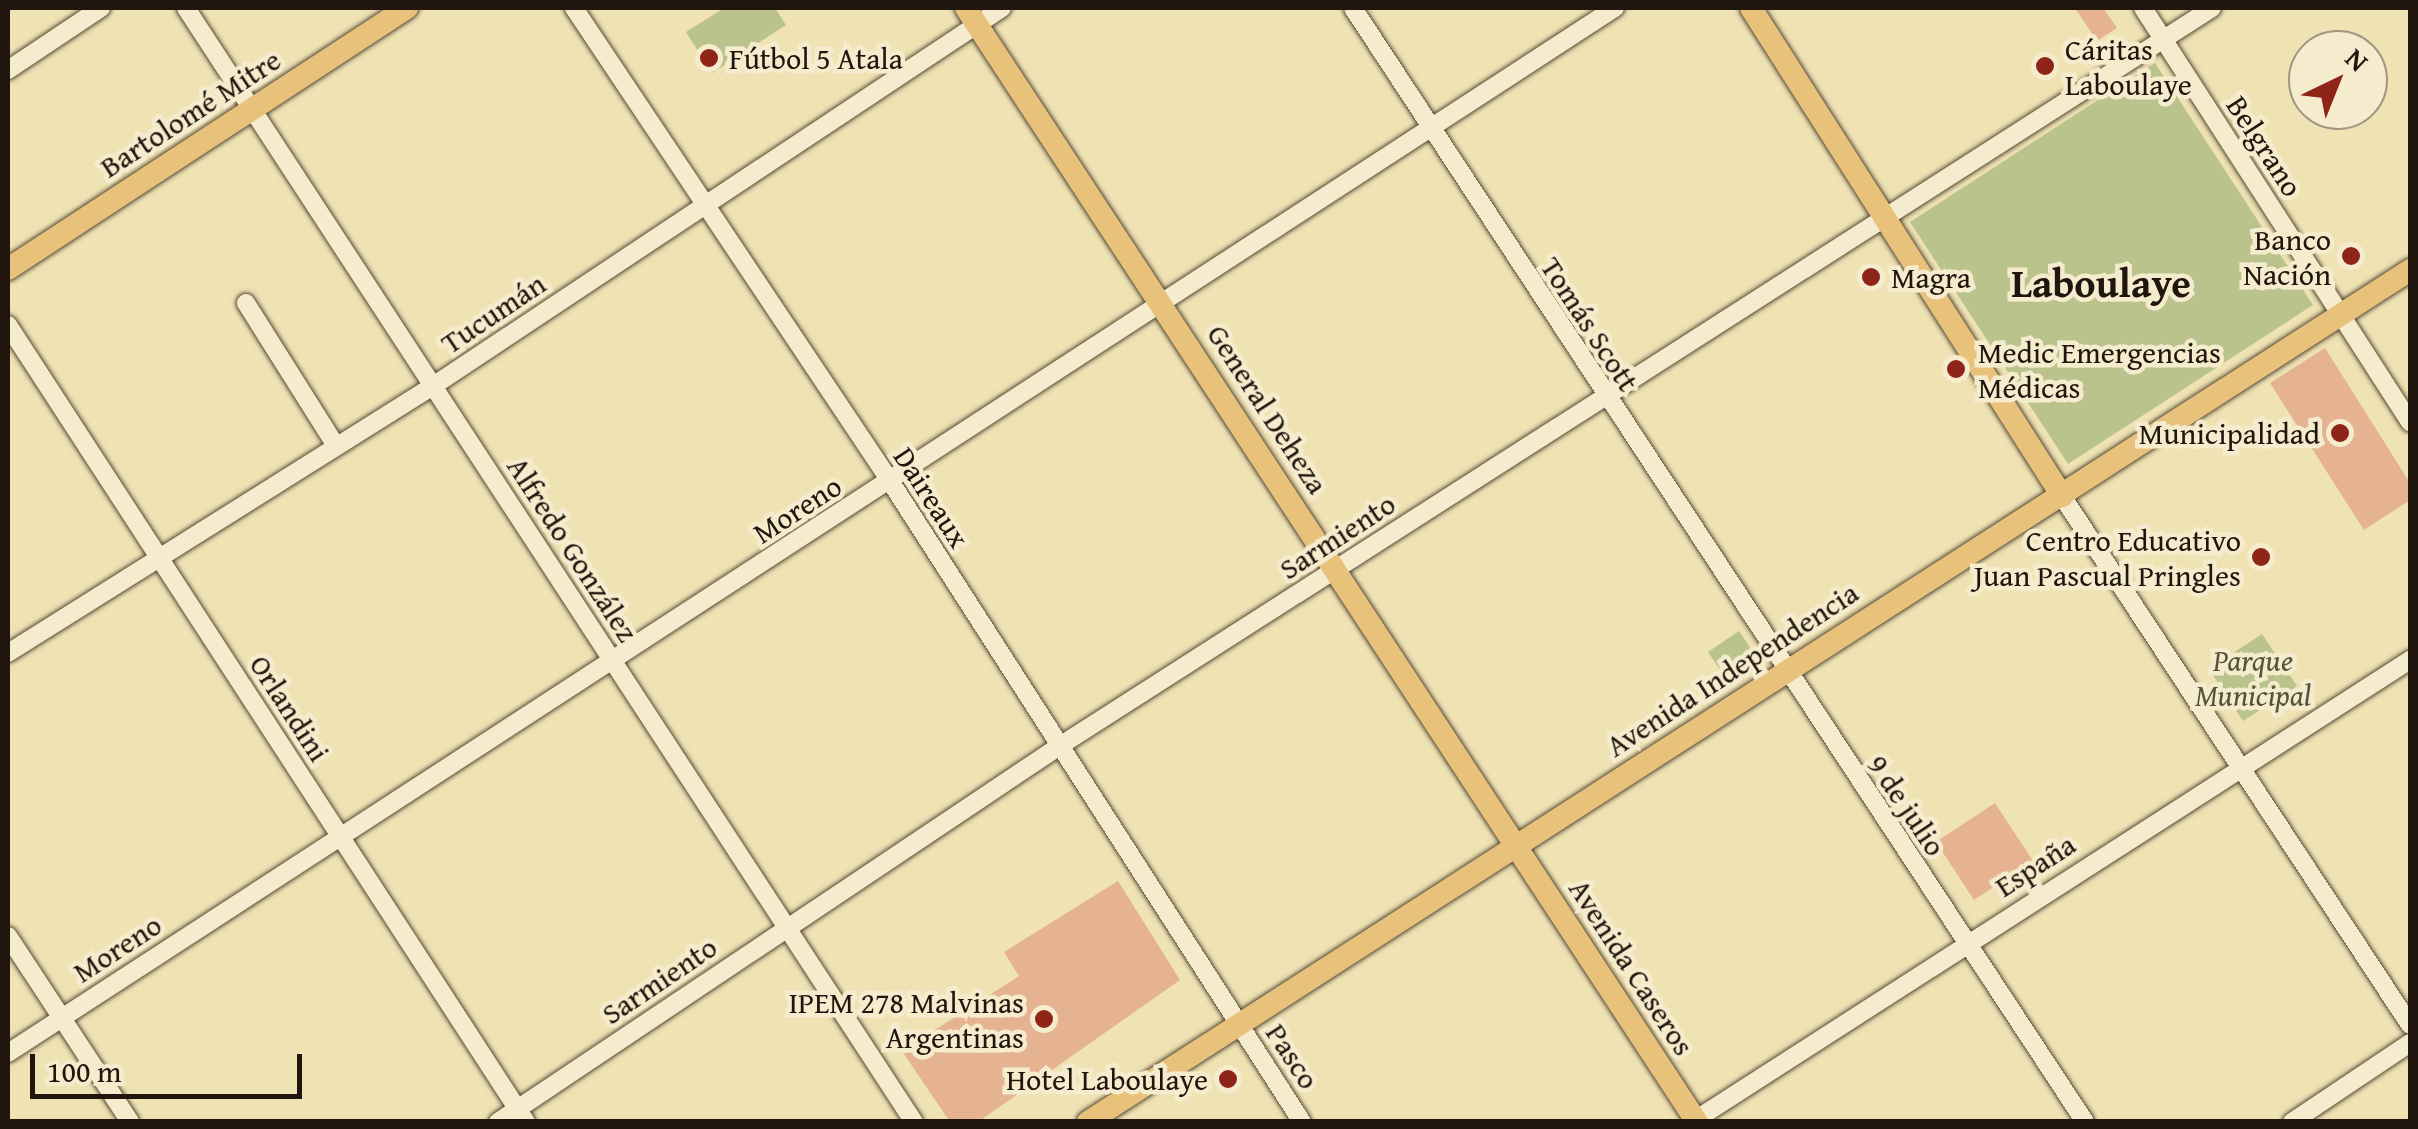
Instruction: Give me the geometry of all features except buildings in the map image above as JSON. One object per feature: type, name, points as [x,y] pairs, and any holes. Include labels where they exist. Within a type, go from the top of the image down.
[{"type":"main road","name":"Bartolomé Mitre","points":[[8,269],[407,8]]},
{"type":"main road","points":[[1751,8],[2062,496]]},
{"type":"main road","name":"General Deheza","points":[[971,16],[1162,300],[1517,846]]},
{"type":"main road","name":"Avenida Independencia","points":[[1088,1122],[1238,1021],[1517,846],[1784,668],[2062,496],[2410,270]]},
{"type":"main road","name":"Avenida Caseros","points":[[1517,846],[1695,1121]]},
{"type":"street","points":[[8,70],[101,8]]},
{"type":"street","name":"Alfredo González","points":[[186,8],[914,1122]]},
{"type":"street","name":"Daireaux","points":[[574,8],[890,481],[1058,748],[1238,1021]]},
{"type":"street","name":"Tucumán","points":[[8,653],[157,555],[433,386],[706,204],[971,16],[1002,8]]},
{"type":"street","name":"Tomás Scott","points":[[1353,8],[1784,668]]},
{"type":"street","name":"Moreno","points":[[8,1052],[339,835],[614,662],[1162,300],[1615,8]]},
{"type":"street","name":"Belgrano","points":[[2143,8],[2410,423]]},
{"type":"street","name":"Sarmiento","points":[[498,1122],[522,1115],[786,926],[1058,748],[2212,8]]},
{"type":"street","points":[[246,303],[336,446]]},
{"type":"street","name":"Orlandini","points":[[8,325],[522,1115]]},
{"type":"street","points":[[2062,496],[2410,1025]]},
{"type":"street","name":"España","points":[[1695,1121],[1965,942],[2410,660]]},
{"type":"street","name":"9 de julio","points":[[1784,668],[2085,1122]]},
{"type":"street","points":[[8,936],[130,1122]]},
{"type":"street","name":"Pasco","points":[[1238,1021],[1302,1122]]},
{"type":"street","points":[[2292,1122],[2410,1043]]},
{"type":"green space","points":[[724,8],[775,8],[786,25],[712,73],[686,32]]},
{"type":"green space","points":[[2155,63],[2313,305],[2068,464],[1910,222]]},
{"type":"green space","points":[[1739,631],[1759,661],[1728,681],[1708,652]]},
{"type":"green space","name":"Parque Municipal","points":[[2262,634],[2297,686],[2243,721],[2209,669]]},
{"type":"place","name":"Fútbol 5 Atala","points":[[709,58]]},
{"type":"place","name":"Cáritas Laboulaye","points":[[2045,66]]},
{"type":"place","name":"Banco Nación","points":[[2351,256]]},
{"type":"place","name":"Magra","points":[[1871,277]]},
{"type":"place","name":"Medic Emergencias Médicas","points":[[1956,369]]},
{"type":"place","name":"Municipalidad","points":[[2340,433]]},
{"type":"place","name":"Centro Educativo Juan Pascual Pringles","points":[[2261,557]]},
{"type":"place","name":"IPEM 278 Malvinas Argentinas","points":[[1044,1019]]},
{"type":"place","name":"Hotel Laboulaye","points":[[1228,1079]]},
{"type":"district","name":"Laboulaye","points":[[2101,283]]}]
